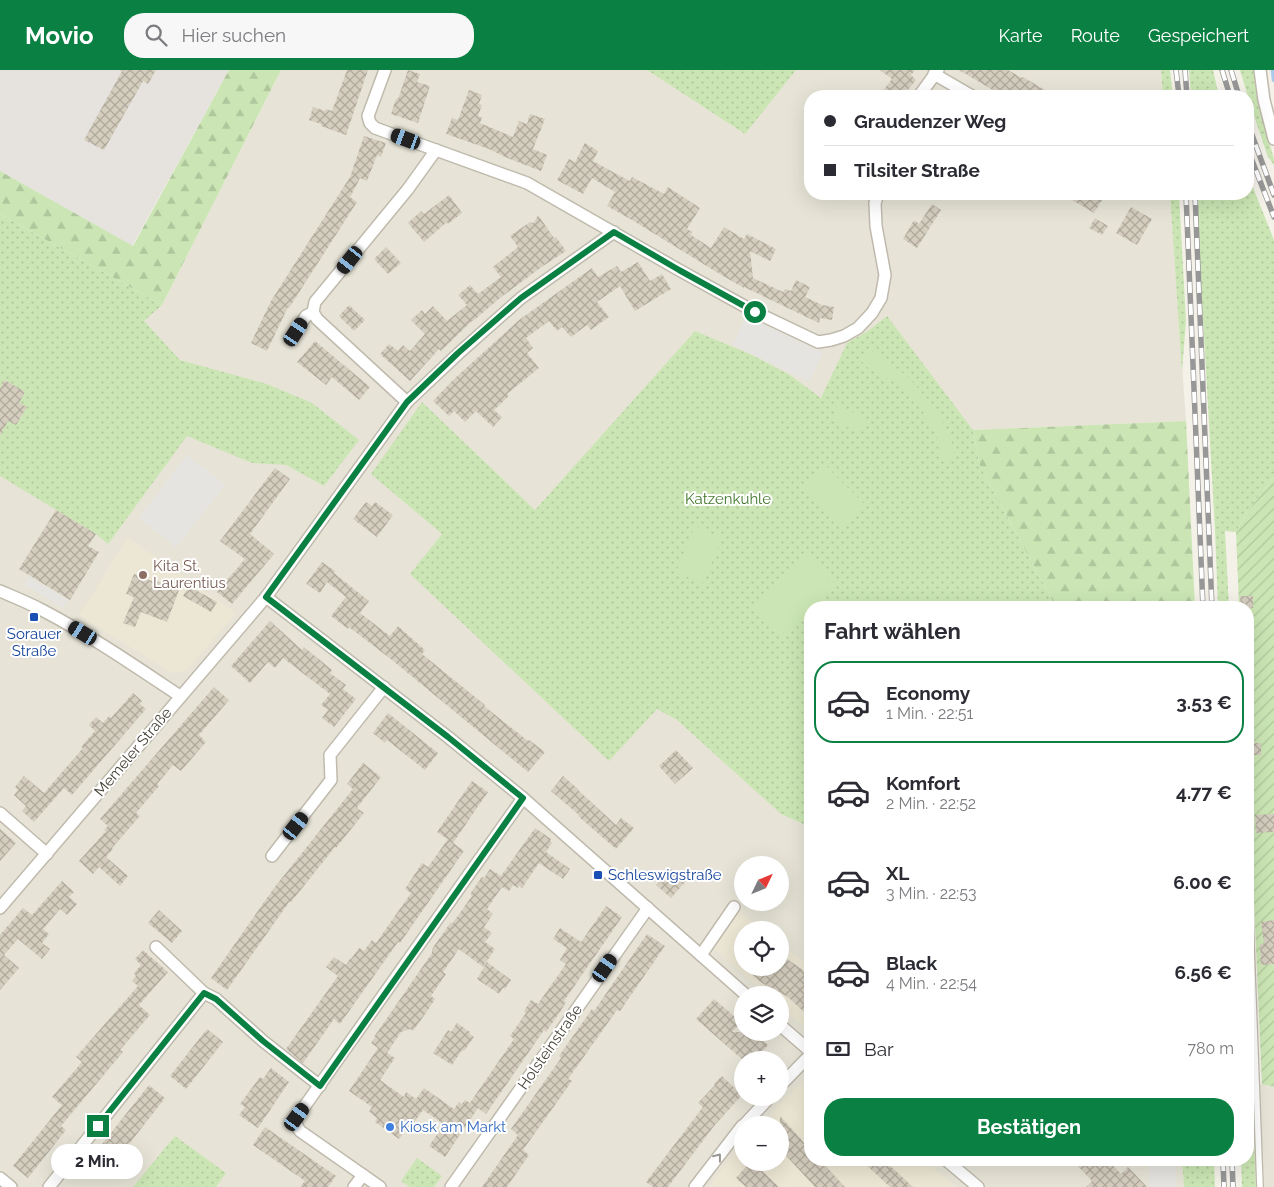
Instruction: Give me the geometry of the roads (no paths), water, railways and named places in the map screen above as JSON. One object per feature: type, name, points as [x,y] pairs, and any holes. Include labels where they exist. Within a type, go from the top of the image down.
[{"type":"street","points":[[385,70],[368,116],[370,123],[375,128],[527,183],[755,312],[818,342],[844,336],[858,328],[872,313],[881,298],[885,275],[876,226],[876,200]]},
{"type":"street","points":[[1260,70],[1264,100],[1274,139]]},
{"type":"street","points":[[922,90],[936,72],[963,90]]},
{"type":"street","points":[[407,402],[317,319],[313,312],[315,302],[408,189],[436,150]]},
{"type":"street","name":"Memeler Straße","points":[[0,908],[266,597],[407,402],[458,353],[521,298],[614,232]]},
{"type":"street","points":[[296,332],[306,316],[313,312]]},
{"type":"street","points":[[0,591],[67,623],[180,696]]},
{"type":"street","points":[[266,597],[384,687],[523,798],[736,986]]},
{"type":"street","points":[[272,856],[331,780],[330,755],[384,687]]},
{"type":"street","points":[[380,1187],[300,1131],[296,1124],[297,1117],[523,798]]},
{"type":"street","points":[[0,813],[47,854]]},
{"type":"street","points":[[701,955],[734,907]]},
{"type":"street","name":"Holsteinstraße","points":[[457,1185],[648,908]]},
{"type":"street","points":[[156,948],[204,993],[216,999],[263,1041],[320,1086]]},
{"type":"street","points":[[49,1187],[204,993]]},
{"type":"street","points":[[789,1032],[804,1046]]},
{"type":"street","points":[[789,1077],[804,1061]]},
{"type":"street","points":[[752,1116],[762,1106]]},
{"type":"street","points":[[695,1187],[734,1137]]},
{"type":"street","points":[[953,1166],[978,1187]]},
{"type":"street","points":[[354,1187],[363,1175]]},
{"type":"street","points":[[0,1178],[11,1187]]},
{"type":"lane","points":[[1254,1026],[1260,1187]]},
{"type":"waterway","points":[[1273,70],[1274,80]]},
{"type":"railway","points":[[1176,70],[1178,90]]},
{"type":"railway","points":[[1185,70],[1187,90]]},
{"type":"railway","points":[[1222,70],[1228,90]]},
{"type":"railway","points":[[1231,70],[1237,90]]},
{"type":"railway","points":[[1254,140],[1274,195]]},
{"type":"railway","points":[[1254,165],[1274,217]]},
{"type":"railway","points":[[1186,200],[1203,601]]},
{"type":"railway","points":[[1195,200],[1212,601]]},
{"type":"railway","points":[[1223,1166],[1224,1187]]},
{"type":"railway","points":[[1232,1166],[1233,1187]]},
{"type":"place","name":"Kita St. Laurentius","points":[[143,575]]},
{"type":"place","name":"Sorauer Straße","points":[[34,617]]},
{"type":"place","name":"Schleswigstraße","points":[[598,875]]},
{"type":"place","name":"Kiosk am Markt","points":[[390,1127]]},
{"type":"park label","name":"Katzenkuhle","points":[[728,499]]}]
